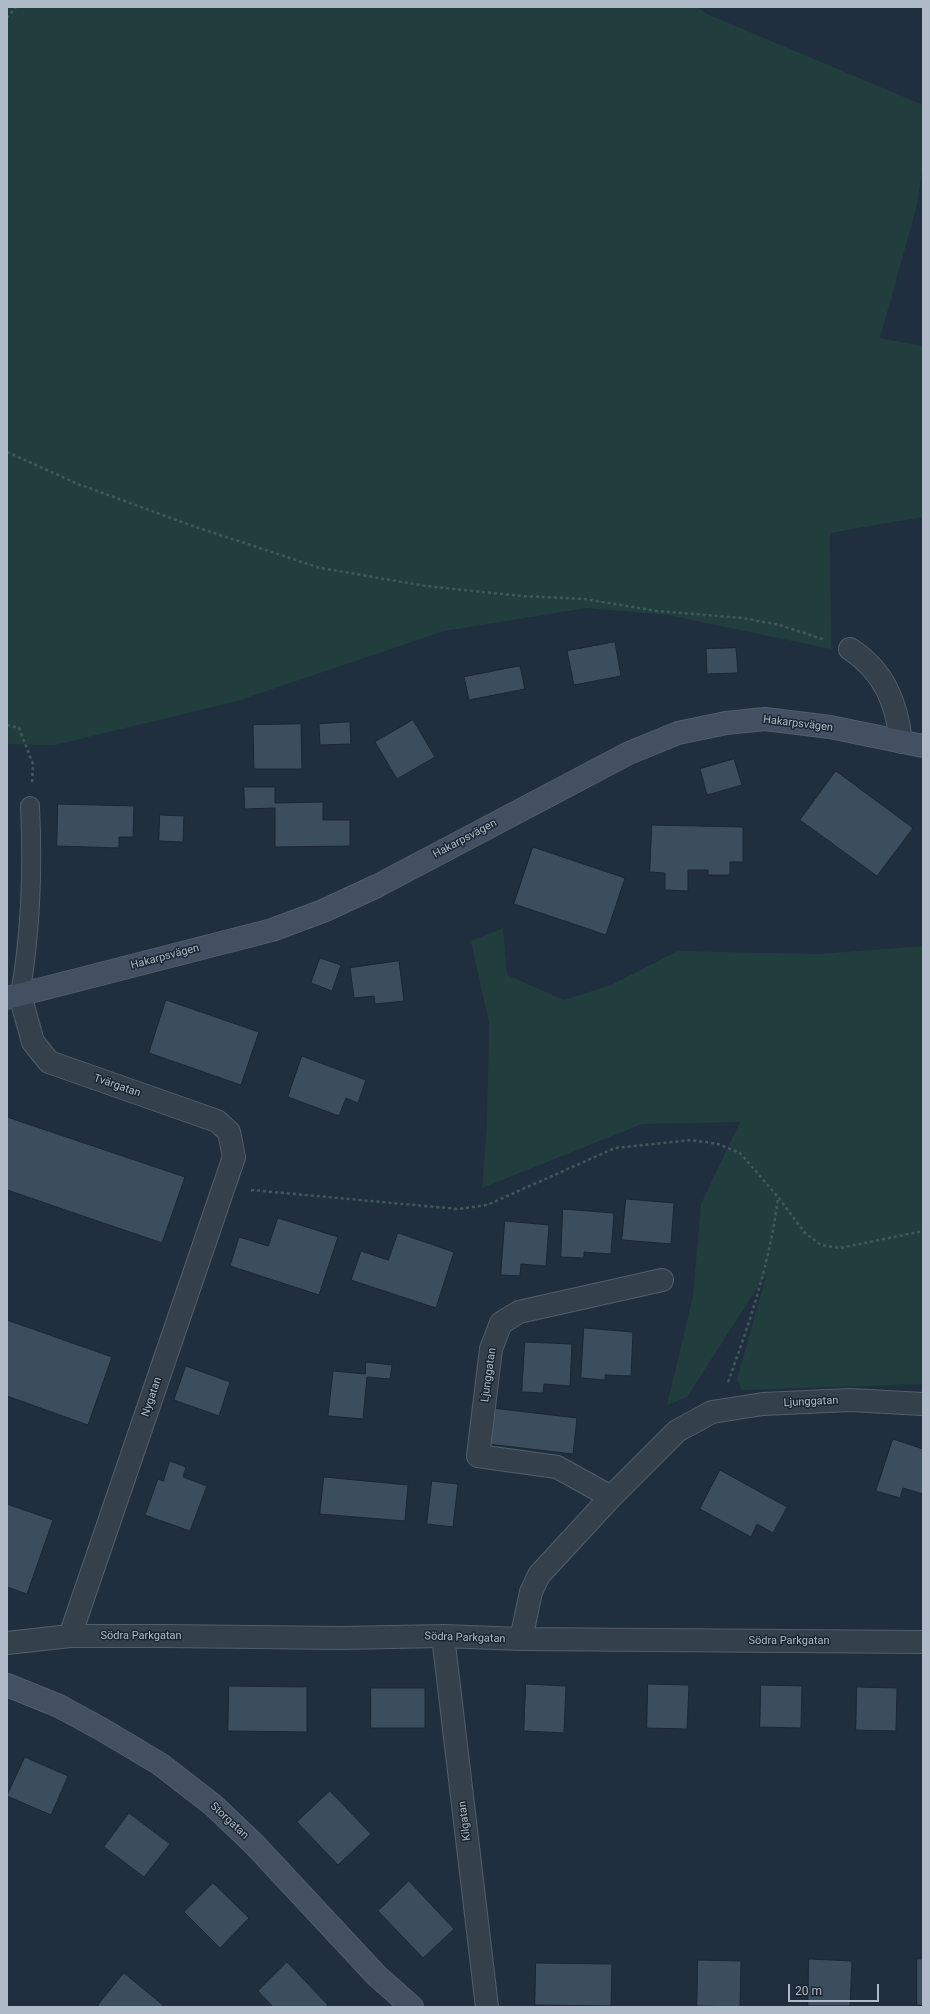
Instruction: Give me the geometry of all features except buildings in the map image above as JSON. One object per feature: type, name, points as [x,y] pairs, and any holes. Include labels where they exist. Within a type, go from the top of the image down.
[{"type":"street","points":[[850,649],[864,658],[886,685],[899,721],[901,742]]},
{"type":"street","name":"Hakarpsvägen","points":[[13,996],[272,930],[323,911],[378,886],[629,753],[678,733],[726,723],[765,719],[830,727],[923,746]]},
{"type":"street","name":"Tvärgatan","points":[[13,996],[33,1042],[49,1062],[217,1121],[228,1132],[234,1157]]},
{"type":"street","name":"Nygatan","points":[[70,1636],[234,1157]]},
{"type":"street","name":"Ljunggatan","points":[[610,1497],[557,1467],[478,1456],[491,1350],[501,1324],[519,1312],[662,1280]]},
{"type":"street","name":"Ljunggatan","points":[[521,1639],[531,1592],[539,1575],[610,1497],[677,1431],[712,1412],[763,1404],[850,1400],[923,1404]]},
{"type":"street","name":"Södra Parkgatan","points":[[7,1643],[70,1636],[341,1638],[443,1636],[521,1639],[923,1642]]},
{"type":"street","name":"Kilgatan","points":[[443,1636],[487,2007]]},
{"type":"street","name":"Storgatan","points":[[7,1685],[59,1706],[103,1730],[160,1764],[212,1804],[254,1844],[377,1976],[412,2007]]},
{"type":"lane","points":[[13,996],[28,944],[32,864],[30,806]]},
{"type":"path","points":[[7,18],[16,7]]},
{"type":"path","points":[[7,452],[78,484],[178,521],[320,568],[426,586],[521,596],[584,599],[657,611],[742,618],[780,625],[850,649]]},
{"type":"path","points":[[7,725],[19,728],[33,764],[30,806]]},
{"type":"path","points":[[224,1186],[322,1197],[458,1209],[487,1205],[567,1168],[615,1148],[691,1140],[718,1144],[740,1153],[805,1233],[821,1245],[840,1248],[923,1231]]},
{"type":"path","points":[[727,1410],[724,1394],[754,1308],[774,1228],[778,1198]]},
{"type":"green space","points":[[7,7],[697,7],[707,14],[923,105],[923,164],[917,205],[880,338],[923,346],[923,517],[830,533],[831,649],[668,615],[587,608],[444,631],[237,701],[55,745],[7,744]]},
{"type":"green space","points":[[503,928],[507,975],[564,1000],[611,985],[678,951],[819,954],[923,946],[923,1384],[742,1390],[737,1379],[767,1273],[687,1397],[667,1405],[693,1296],[701,1204],[740,1122],[642,1124],[482,1188],[487,1124],[489,1023],[471,941]]}]
